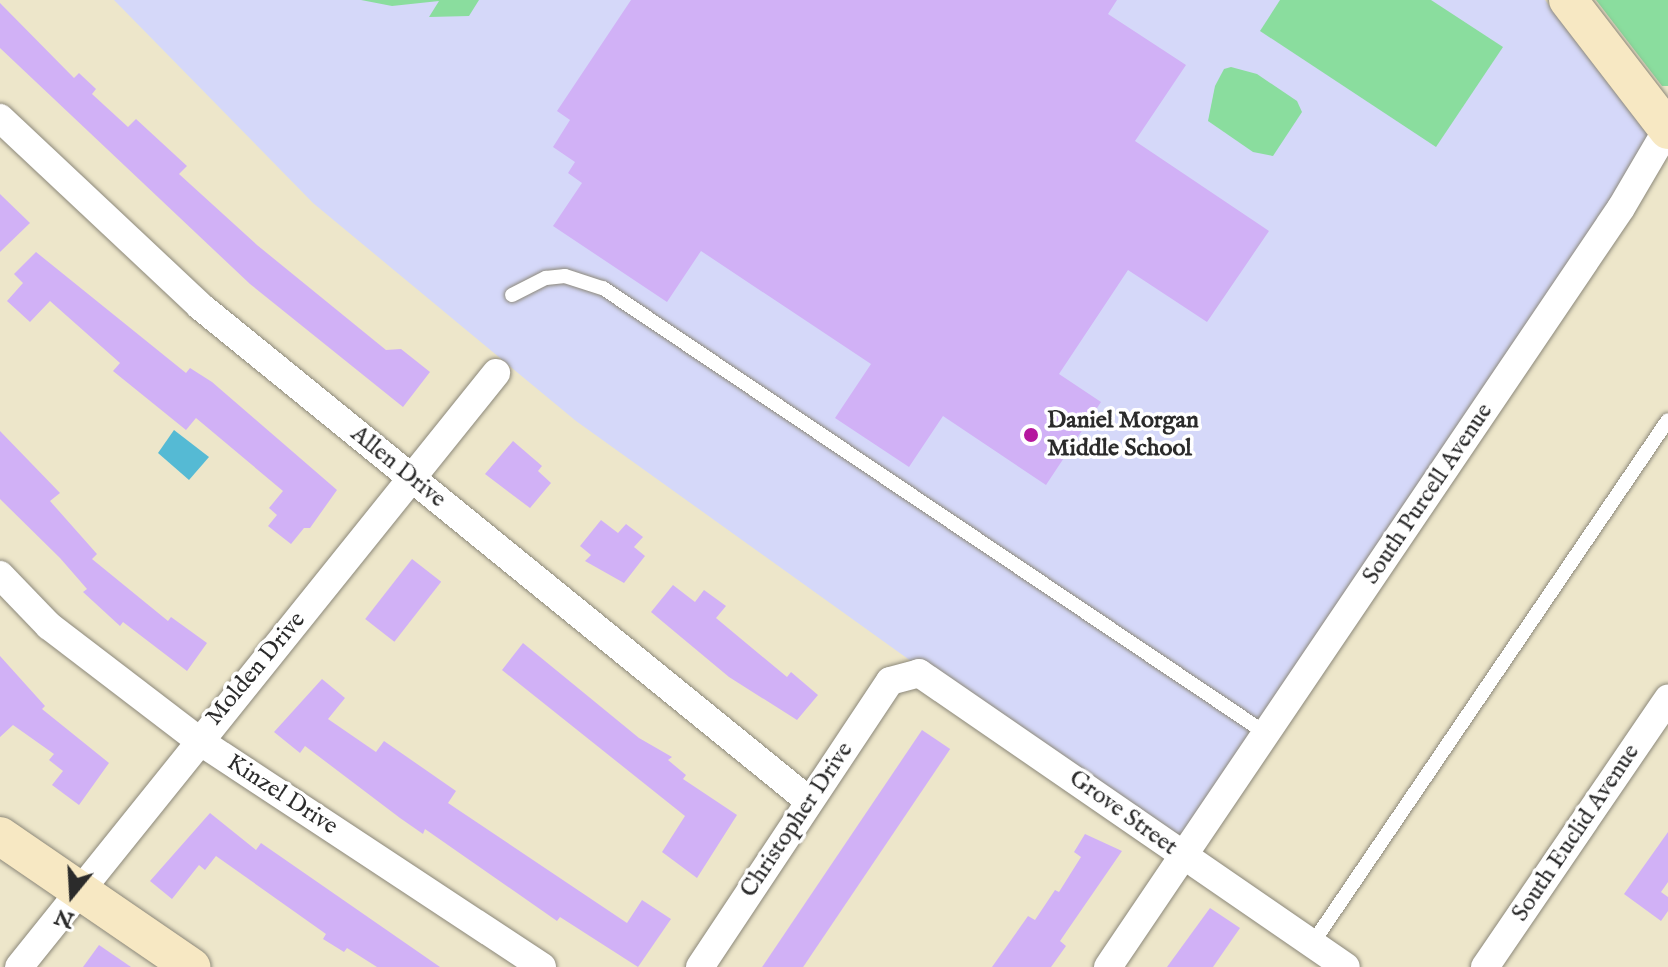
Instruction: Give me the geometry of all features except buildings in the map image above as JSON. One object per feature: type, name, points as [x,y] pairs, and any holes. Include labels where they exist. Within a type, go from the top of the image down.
[{"type":"street","points":[[1568,0],[1668,129]]},
{"type":"street","name":"Allen Drive","points":[[0,118],[200,306],[809,801]]},
{"type":"street","name":"South Purcell Avenue","points":[[1108,967],[1621,208],[1668,129]]},
{"type":"street","name":"Molden Drive","points":[[19,967],[77,889],[496,373]]},
{"type":"street","name":"Kinzel Drive","points":[[0,575],[49,626],[198,740],[542,967]]},
{"type":"street","name":"Grove Street","points":[[896,676],[919,673],[935,679],[1183,856],[1346,967]]},
{"type":"street","name":"Christopher Drive","points":[[700,967],[896,676]]},
{"type":"street","name":"South Euclid Avenue","points":[[1485,967],[1668,699]]},
{"type":"street","points":[[0,836],[191,967]]},
{"type":"lane","points":[[512,295],[530,283],[555,277],[603,288],[1267,734]]},
{"type":"lane","points":[[1312,944],[1668,420]]},
{"type":"shaded area","name":"Daniel Morgan Middle School","points":[[114,0],[1545,0],[1658,145],[1183,856],[576,421],[313,203]]},
{"type":"green space","points":[[361,0],[479,0],[469,16],[429,17],[439,1],[392,6]]},
{"type":"green space","points":[[1280,0],[1431,0],[1503,47],[1436,147],[1260,31]]},
{"type":"green space","points":[[1596,0],[1668,0],[1668,86],[1662,86]]},
{"type":"green space","points":[[1231,67],[1257,74],[1297,101],[1302,112],[1273,156],[1253,152],[1208,121],[1215,86],[1224,69]]},
{"type":"water","points":[[174,430],[209,457],[189,480],[158,453]]},
{"type":"place","name":"Daniel Morgan Middle School","points":[[1031,435]]}]
